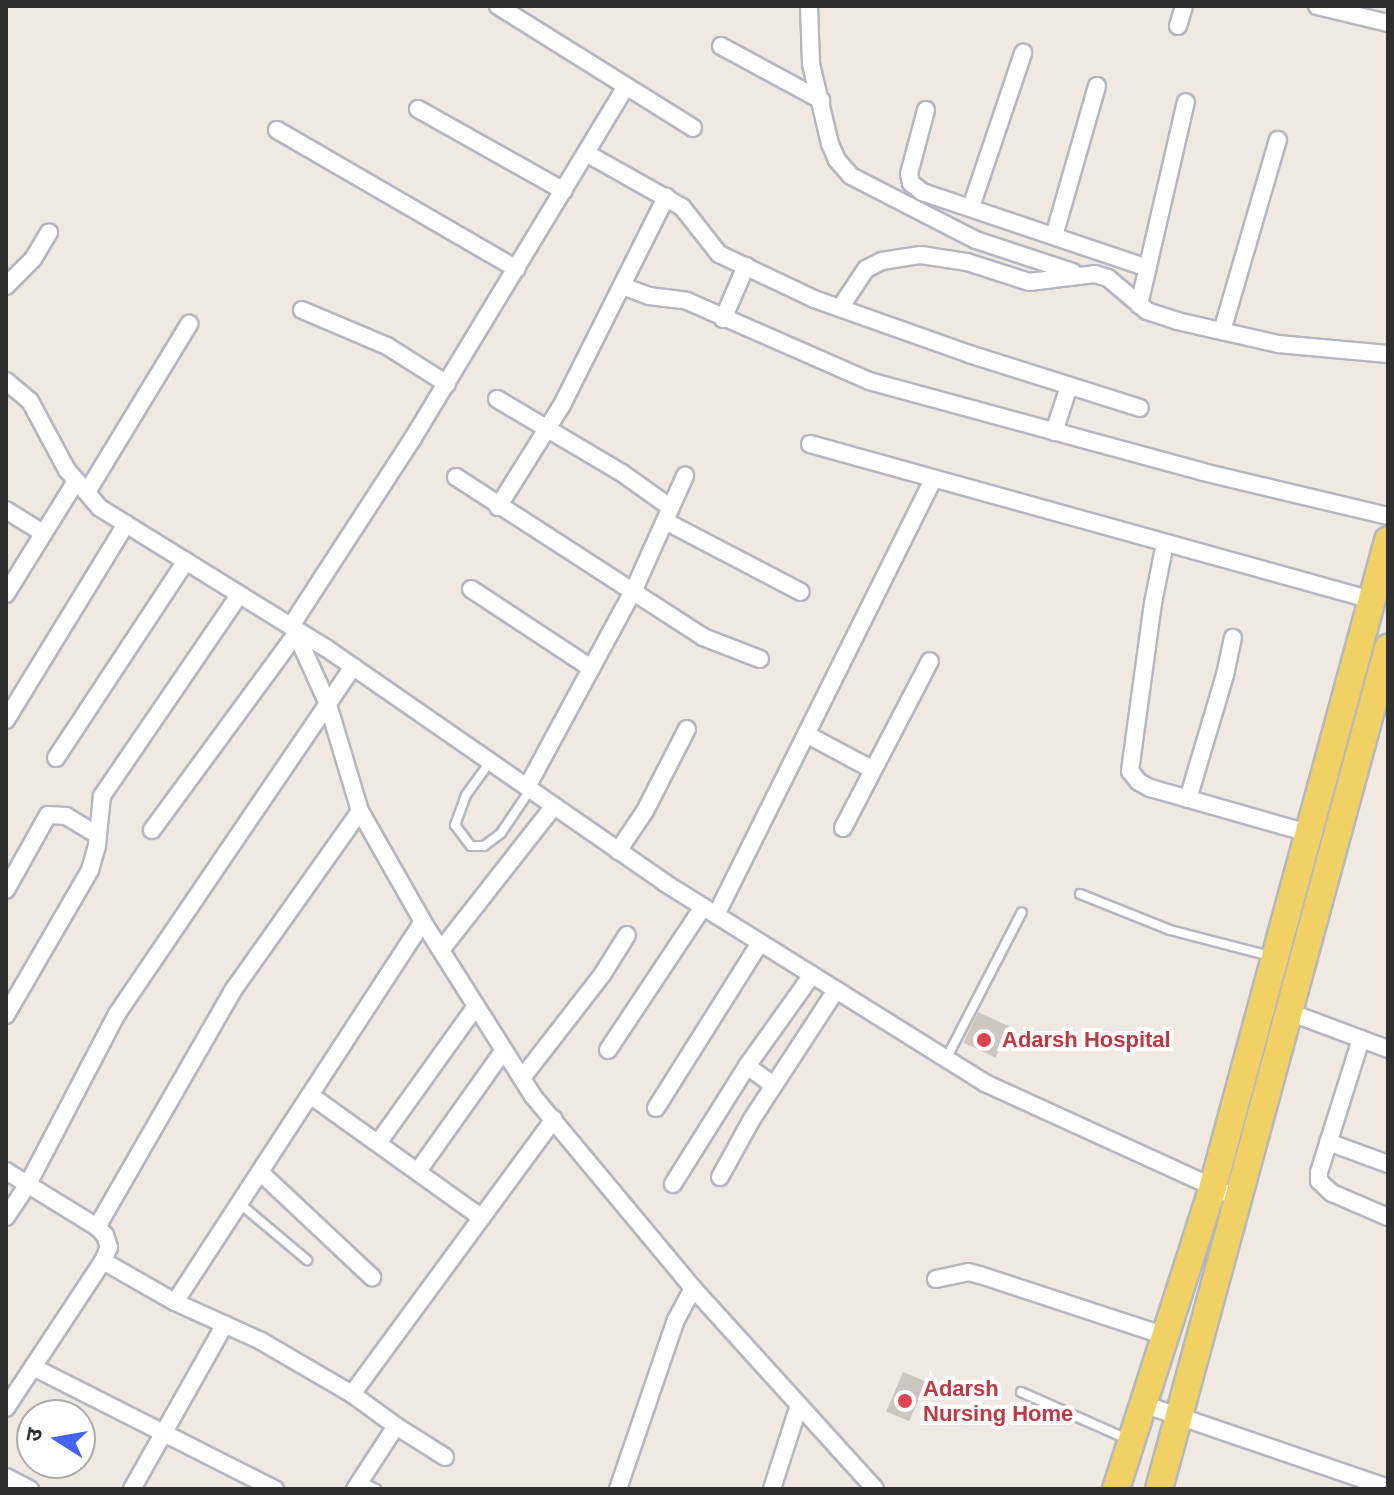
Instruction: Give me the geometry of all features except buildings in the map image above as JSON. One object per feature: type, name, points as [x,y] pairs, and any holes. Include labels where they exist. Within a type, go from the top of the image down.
[{"type":"main road","points":[[1116,1489],[1213,1186],[1388,540]]},
{"type":"main road","points":[[1159,1489],[1388,648]]},
{"type":"street","points":[[498,6],[693,128]]},
{"type":"street","points":[[809,6],[811,64],[833,152],[851,176],[976,240],[1078,274],[1108,278],[1139,305],[1177,321],[1278,344],[1388,354]]},
{"type":"street","points":[[1178,26],[1184,6]]},
{"type":"street","points":[[1317,6],[1354,9],[1388,23]]},
{"type":"street","points":[[721,46],[821,100]]},
{"type":"street","points":[[971,207],[1023,53]]},
{"type":"street","points":[[152,830],[294,630],[447,384],[626,86]]},
{"type":"street","points":[[1054,236],[1097,86]]},
{"type":"street","points":[[1139,305],[1186,102]]},
{"type":"street","points":[[418,109],[564,191]]},
{"type":"street","points":[[926,110],[910,162],[911,183],[922,192],[1148,268]]},
{"type":"street","points":[[277,130],[517,269]]},
{"type":"street","points":[[1222,331],[1278,140]]},
{"type":"street","points":[[586,153],[682,207],[719,254],[840,308],[1140,408]]},
{"type":"street","points":[[498,507],[547,429],[666,197]]},
{"type":"street","points":[[6,286],[33,259],[49,232]]},
{"type":"street","points":[[840,308],[866,269],[882,261],[921,255],[967,262],[1029,282],[1078,274]]},
{"type":"street","points":[[723,319],[746,266]]},
{"type":"street","points":[[622,286],[649,296],[687,301],[869,381],[1054,432],[1388,516]]},
{"type":"street","points":[[302,310],[387,346],[447,384]]},
{"type":"street","points":[[6,594],[43,533],[82,486],[189,324]]},
{"type":"street","points":[[6,381],[30,401],[82,486],[100,508],[353,667],[618,851],[946,1059],[1013,1097],[1240,1199]]},
{"type":"street","points":[[1054,432],[1069,386]]},
{"type":"street","points":[[497,399],[622,473],[668,515],[801,592]]},
{"type":"street","points":[[810,444],[1372,600]]},
{"type":"street","points":[[528,788],[631,593],[685,476]]},
{"type":"street","points":[[456,477],[703,637],[760,659]]},
{"type":"street","points":[[608,1050],[710,911],[806,734],[933,479]]},
{"type":"street","points":[[6,510],[43,533]]},
{"type":"street","points":[[6,720],[126,524]]},
{"type":"street","points":[[1165,543],[1153,603],[1130,771],[1139,782],[1150,788],[1308,833]]},
{"type":"street","points":[[56,758],[186,561]]},
{"type":"street","points":[[471,589],[591,668]]},
{"type":"street","points":[[6,1015],[90,870],[102,796],[239,595]]},
{"type":"street","points":[[294,630],[328,704],[360,811],[423,922],[522,1078],[693,1288],[867,1485]]},
{"type":"street","points":[[1188,799],[1233,638]]},
{"type":"street","points":[[843,828],[930,661]]},
{"type":"street","points":[[6,1217],[28,1184],[117,1014],[353,667]]},
{"type":"street","points":[[618,851],[645,811],[687,729]]},
{"type":"street","points":[[806,734],[873,770]]},
{"type":"street","points":[[441,950],[554,806]]},
{"type":"street","points":[[97,1227],[234,989],[360,811]]},
{"type":"street","points":[[6,890],[48,815],[66,816],[98,835]]},
{"type":"street","points":[[175,1302],[423,922]]},
{"type":"street","points":[[522,1078],[602,975],[627,935]]},
{"type":"street","points":[[656,1108],[760,943]]},
{"type":"street","points":[[673,1184],[747,1066],[812,975]]},
{"type":"street","points":[[720,1177],[773,1085],[836,990]]},
{"type":"street","points":[[378,1143],[476,1006]]},
{"type":"street","points":[[1289,1012],[1388,1049]]},
{"type":"street","points":[[1361,1039],[1319,1172],[1323,1186],[1388,1217]]},
{"type":"street","points":[[418,1171],[504,1050]]},
{"type":"street","points":[[747,1066],[773,1085]]},
{"type":"street","points":[[310,1095],[482,1218]]},
{"type":"street","points":[[352,1394],[554,1119]]},
{"type":"street","points":[[1328,1142],[1388,1164]]},
{"type":"street","points":[[6,1171],[97,1227],[105,1235],[109,1247],[103,1261],[6,1408]]},
{"type":"street","points":[[260,1172],[372,1277]]},
{"type":"street","points":[[103,1261],[175,1302],[298,1360],[445,1457]]},
{"type":"street","points":[[936,1279],[968,1272],[1165,1336]]},
{"type":"street","points":[[618,1489],[676,1320],[693,1288]]},
{"type":"street","points":[[132,1489],[225,1324]]},
{"type":"street","points":[[33,1367],[275,1489]]},
{"type":"street","points":[[1143,1404],[1388,1488]]},
{"type":"street","points":[[772,1489],[799,1405]]},
{"type":"street","points":[[364,1486],[396,1426]]},
{"type":"street","points":[[6,1477],[30,1489]]},
{"type":"lane","points":[[490,762],[466,795],[455,825],[471,846],[484,846],[501,833],[528,788]]},
{"type":"lane","points":[[1080,894],[1170,930],[1275,957]]},
{"type":"lane","points":[[946,1059],[1022,912]]},
{"type":"lane","points":[[239,1203],[307,1260]]},
{"type":"lane","points":[[1021,1392],[1131,1441]]},
{"type":"place","name":"Adarsh Hospital","points":[[984,1040]]},
{"type":"place","name":"Adarsh Nursing Home","points":[[905,1401]]}]
